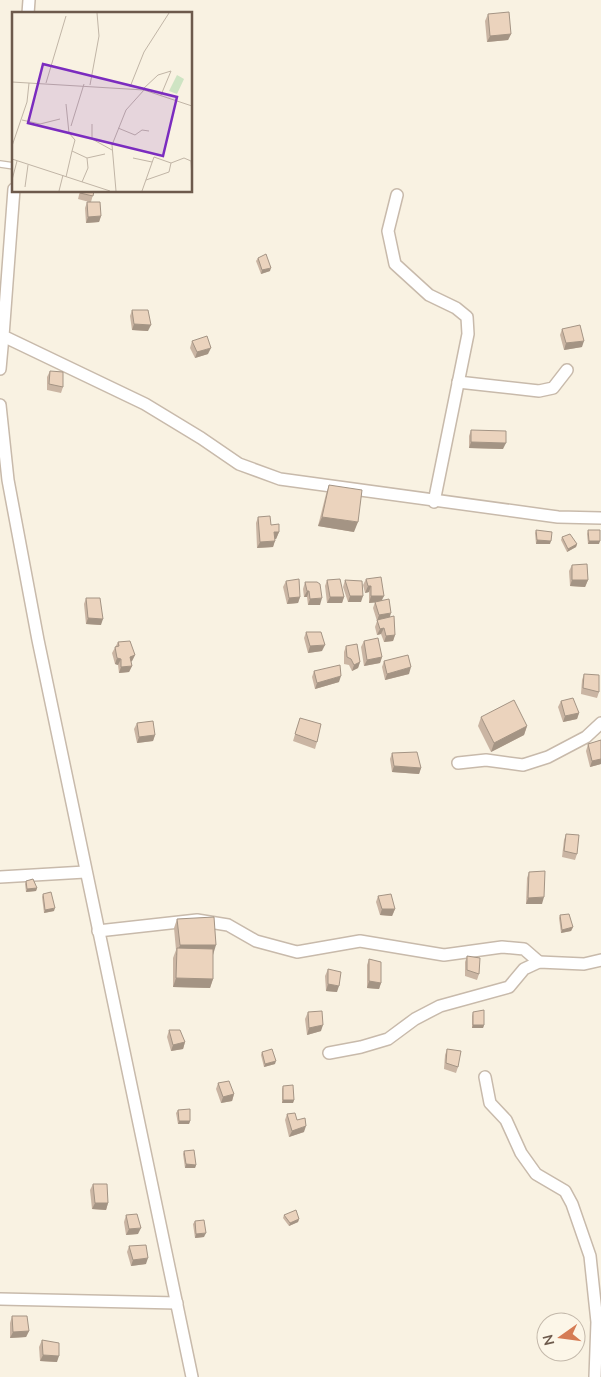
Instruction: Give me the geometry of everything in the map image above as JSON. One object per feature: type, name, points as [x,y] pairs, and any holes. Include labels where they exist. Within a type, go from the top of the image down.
[{"type":"street","points":[[0,369],[14,192]]},
{"type":"street","points":[[397,195],[388,231],[395,264],[429,295],[456,308],[468,317],[468,334],[434,502]]},
{"type":"street","points":[[3,336],[145,404],[239,464],[280,480],[558,518],[601,518]]},
{"type":"street","points":[[458,382],[539,391],[553,388],[566,370]]},
{"type":"street","points":[[0,406],[4,480],[192,1377]]},
{"type":"street","points":[[458,762],[486,760],[523,765],[548,757],[586,737],[601,723]]},
{"type":"street","points":[[0,877],[85,872]]},
{"type":"street","points":[[98,931],[197,920],[228,925],[256,941],[297,952],[360,941],[444,955],[502,947],[524,949],[539,962]]},
{"type":"street","points":[[329,1053],[360,1048],[388,1039],[415,1019],[440,1006],[508,987],[524,970],[539,962],[584,964],[601,960]]},
{"type":"street","points":[[485,1077],[490,1103],[506,1120],[520,1153],[536,1174],[565,1191],[572,1204],[590,1256],[597,1322],[594,1377]]},
{"type":"street","points":[[0,1299],[177,1303]]},
{"type":"building","points":[[509,12],[511,34],[490,36],[488,14]]},
{"type":"building","points":[[80,192],[94,192],[93,196]]},
{"type":"building","points":[[87,202],[100,202],[101,216],[88,217]]},
{"type":"building","points":[[266,254],[271,268],[262,270],[258,258]]},
{"type":"building","points":[[132,310],[148,310],[151,325],[134,324]]},
{"type":"building","points":[[580,325],[584,341],[566,343],[562,329]]},
{"type":"building","points":[[207,336],[211,348],[197,352],[192,341]]},
{"type":"building","points":[[50,371],[63,372],[63,387],[49,384]]},
{"type":"building","points":[[471,430],[506,431],[506,443],[471,442]]},
{"type":"building","points":[[329,485],[362,490],[358,522],[322,517]]},
{"type":"building","points":[[270,516],[271,525],[279,524],[279,532],[274,532],[275,541],[260,542],[258,517]]},
{"type":"building","points":[[536,530],[552,532],[551,541],[537,540]]},
{"type":"building","points":[[588,530],[600,530],[600,541],[589,541]]},
{"type":"building","points":[[570,534],[577,544],[568,549],[562,537]]},
{"type":"building","points":[[587,564],[588,580],[572,580],[572,565]]},
{"type":"building","points":[[381,577],[384,596],[371,596],[371,586],[368,586],[366,579]]},
{"type":"building","points":[[299,579],[300,597],[289,598],[286,581]]},
{"type":"building","points":[[340,579],[344,597],[330,597],[327,580]]},
{"type":"building","points":[[345,580],[362,581],[363,596],[350,596]]},
{"type":"building","points":[[305,582],[317,582],[320,584],[322,598],[310,599]]},
{"type":"building","points":[[86,598],[100,598],[103,619],[88,618]]},
{"type":"building","points":[[389,599],[391,613],[379,615],[375,602]]},
{"type":"building","points":[[394,616],[395,635],[386,636],[384,628],[380,629],[377,620]]},
{"type":"building","points":[[306,632],[321,632],[325,645],[310,646]]},
{"type":"building","points":[[378,638],[382,657],[367,660],[364,641]]},
{"type":"building","points":[[130,641],[135,655],[130,657],[132,666],[121,667],[121,659],[117,658],[115,647],[119,646],[118,642]]},
{"type":"building","points":[[357,644],[360,662],[354,665],[351,659],[347,657],[346,646]]},
{"type":"building","points":[[408,655],[411,667],[387,674],[384,661]]},
{"type":"building","points":[[340,665],[341,676],[317,683],[314,671]]},
{"type":"building","points":[[584,674],[599,675],[599,692],[583,688]]},
{"type":"building","points":[[573,698],[579,713],[565,716],[561,701]]},
{"type":"building","points":[[514,700],[527,726],[494,743],[481,717]]},
{"type":"building","points":[[300,718],[321,724],[317,742],[295,734]]},
{"type":"building","points":[[153,721],[155,735],[139,737],[137,723]]},
{"type":"building","points":[[601,740],[601,759],[592,761],[588,744]]},
{"type":"building","points":[[417,752],[421,768],[394,766],[392,753]]},
{"type":"building","points":[[566,834],[579,835],[577,854],[564,851]]},
{"type":"building","points":[[545,871],[544,897],[528,898],[529,872]]},
{"type":"building","points":[[33,879],[37,888],[27,889],[26,881]]},
{"type":"building","points":[[51,892],[55,908],[45,910],[43,894]]},
{"type":"building","points":[[391,894],[395,909],[382,909],[378,896]]},
{"type":"building","points":[[569,914],[573,927],[562,930],[560,915]]},
{"type":"building","points":[[214,917],[216,945],[180,945],[177,919]]},
{"type":"building","points":[[177,948],[213,949],[213,979],[176,978]]},
{"type":"building","points":[[467,956],[480,958],[479,974],[467,970]]},
{"type":"building","points":[[369,959],[381,962],[381,983],[369,981]]},
{"type":"building","points":[[328,969],[341,972],[339,986],[328,984]]},
{"type":"building","points":[[484,1010],[484,1025],[473,1025],[473,1012]]},
{"type":"building","points":[[322,1011],[323,1025],[309,1028],[308,1012]]},
{"type":"building","points":[[169,1030],[180,1030],[185,1042],[173,1045]]},
{"type":"building","points":[[272,1049],[276,1061],[265,1064],[262,1052]]},
{"type":"building","points":[[447,1049],[461,1051],[458,1067],[446,1063]]},
{"type":"building","points":[[229,1081],[234,1094],[223,1097],[218,1083]]},
{"type":"building","points":[[293,1085],[294,1100],[283,1100],[283,1086]]},
{"type":"building","points":[[190,1109],[190,1121],[179,1121],[178,1110]]},
{"type":"building","points":[[295,1113],[297,1120],[305,1118],[306,1126],[292,1131],[287,1114]]},
{"type":"building","points":[[194,1150],[196,1165],[186,1164],[184,1151]]},
{"type":"building","points":[[93,1184],[107,1184],[108,1203],[95,1203]]},
{"type":"building","points":[[296,1210],[299,1219],[290,1223],[284,1215]]},
{"type":"building","points":[[137,1214],[141,1228],[129,1229],[126,1215]]},
{"type":"building","points":[[204,1220],[206,1233],[196,1234],[195,1221]]},
{"type":"building","points":[[146,1245],[148,1258],[133,1260],[129,1246]]},
{"type":"building","points":[[12,1316],[27,1316],[29,1331],[13,1332]]},
{"type":"building","points":[[42,1340],[59,1343],[59,1356],[43,1355]]}]
